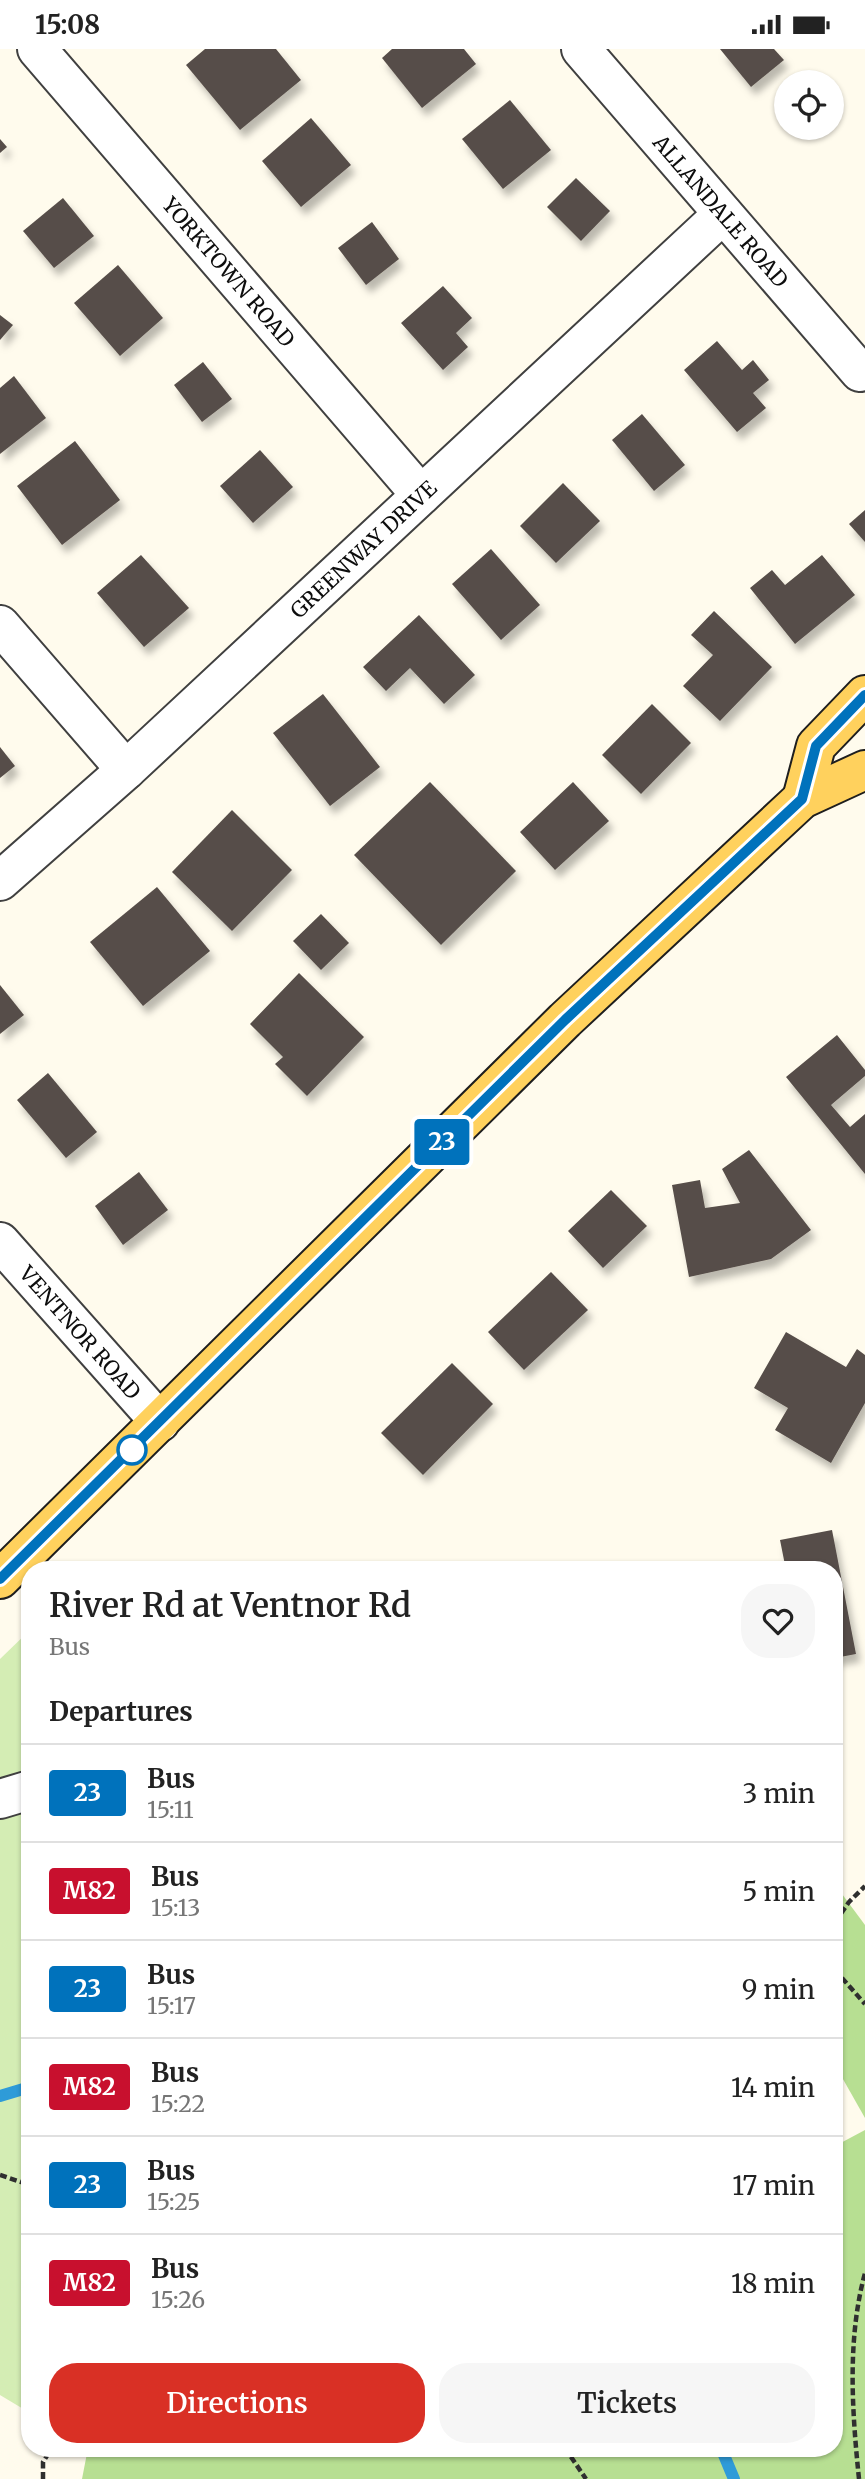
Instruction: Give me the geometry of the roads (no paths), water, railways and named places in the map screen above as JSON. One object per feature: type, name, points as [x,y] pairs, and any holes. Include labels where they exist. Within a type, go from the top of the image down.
[{"type":"main road","points":[[802,799],[816,746],[865,695]]},
{"type":"main road","points":[[0,1579],[565,1020],[802,799],[865,770]]},
{"type":"street","name":"YORKTOWN ROAD","points":[[37,49],[421,495]]},
{"type":"street","name":"ALLANDALE ROAD","points":[[581,49],[860,372]]},
{"type":"street","name":"GREENWAY DRIVE","points":[[0,881],[126,770],[723,214]]},
{"type":"street","points":[[0,625],[126,770]]},
{"type":"street","name":"VENTNOR ROAD","points":[[0,1242],[160,1422]]},
{"type":"street","points":[[0,1799],[21,1793]]},
{"type":"waterway","points":[[0,2096],[21,2090]]},
{"type":"waterway","points":[[725,2457],[734,2479]]}]
